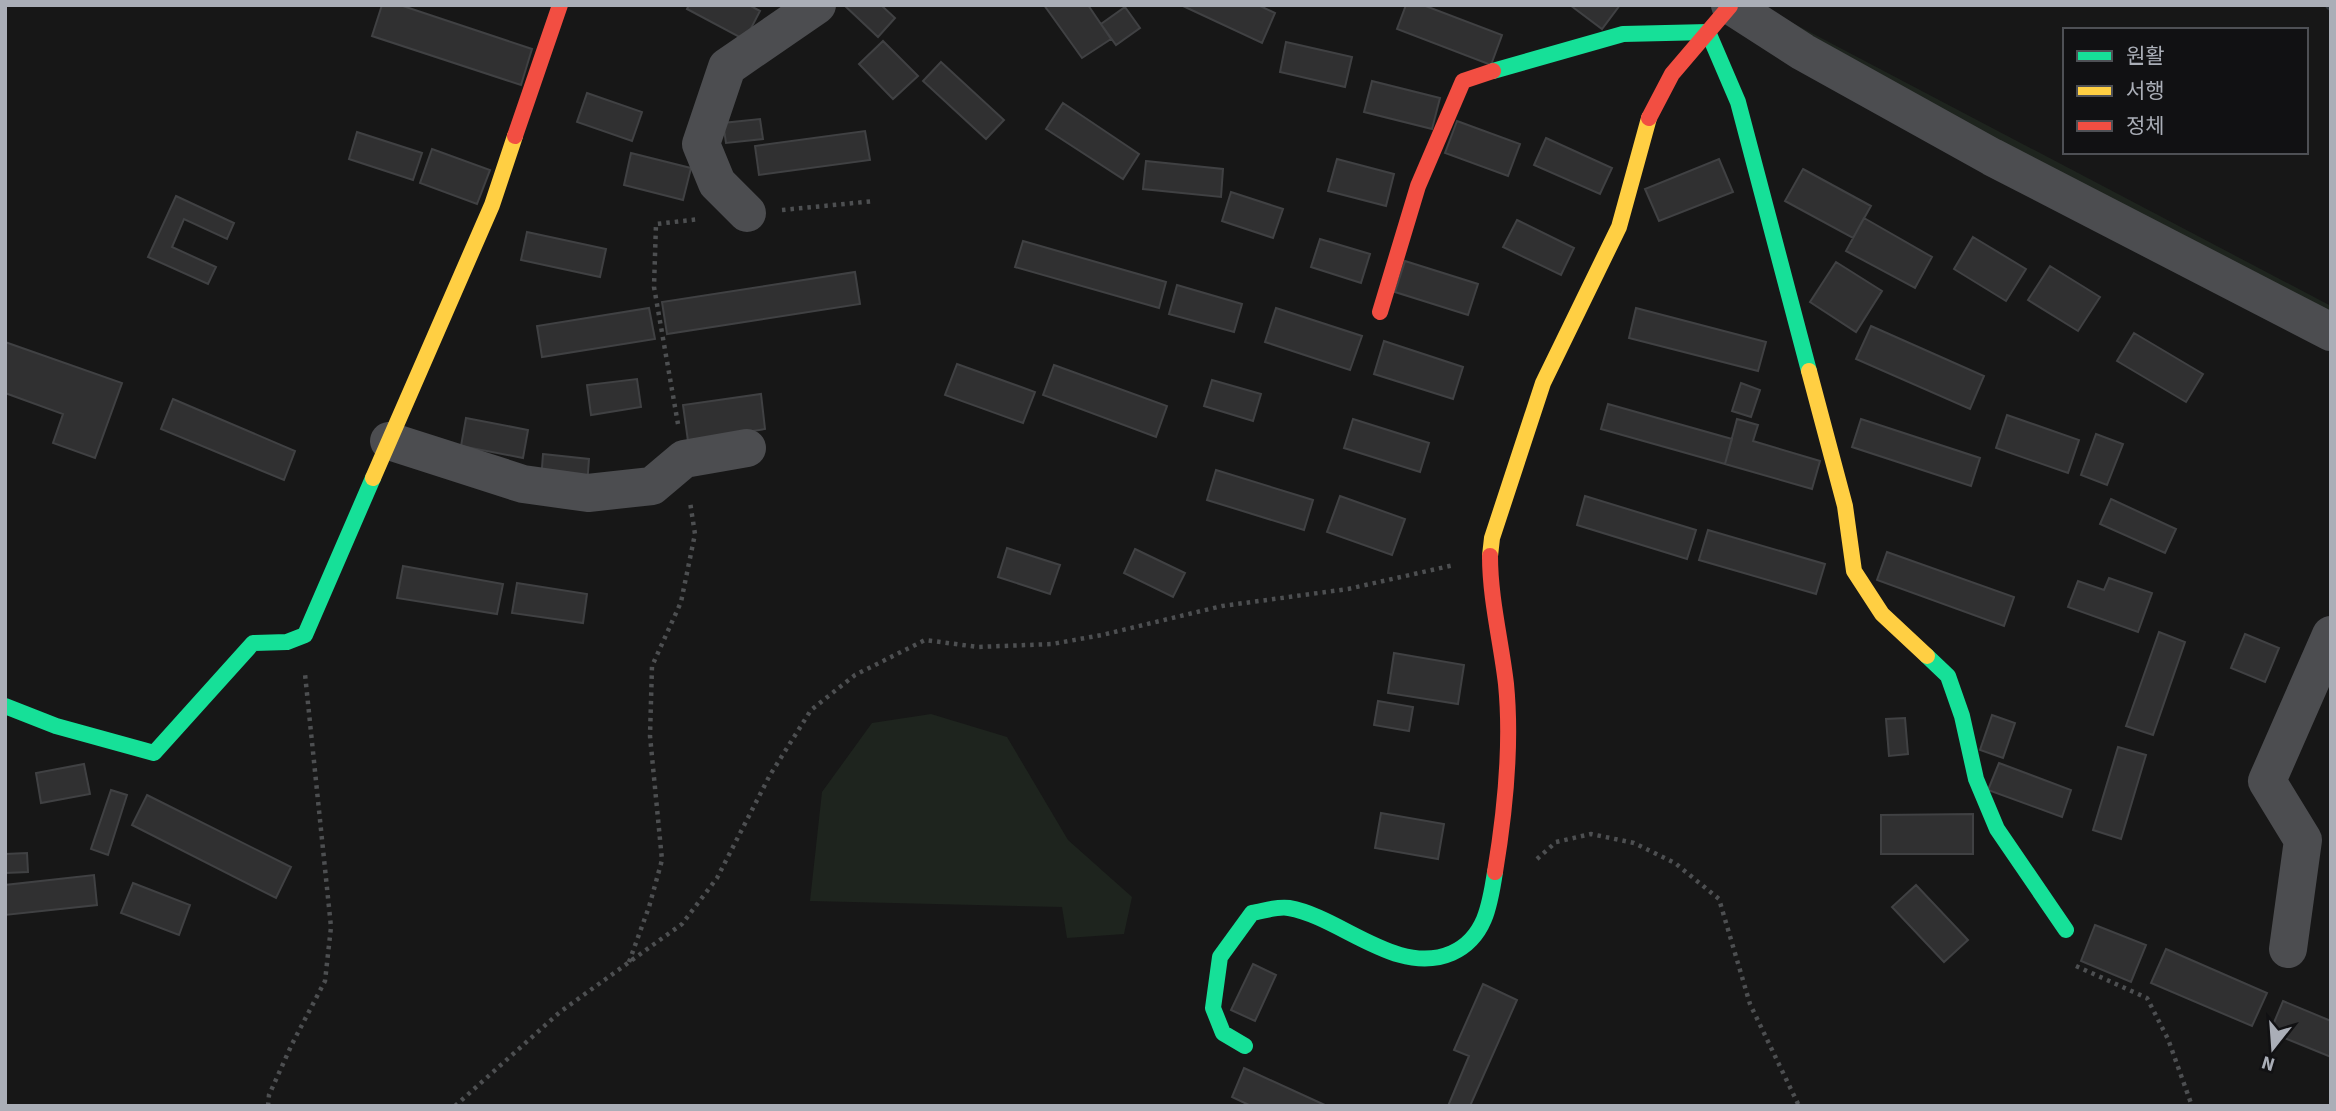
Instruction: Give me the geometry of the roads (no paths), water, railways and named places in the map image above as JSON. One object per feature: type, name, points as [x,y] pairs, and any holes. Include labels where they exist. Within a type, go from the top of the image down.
[{"type":"street","points":[[5,706],[56,726],[154,753],[253,643],[287,642],[305,635],[492,205],[560,5]]},
{"type":"street","points":[[747,213],[717,183],[701,144],[709,118],[727,67],[817,5]]},
{"type":"street","points":[[1245,1046],[1223,1033],[1213,1008],[1220,957],[1252,913],[1287,908],[1351,930],[1407,959],[1444,956],[1475,937],[1490,902],[1508,772],[1506,688],[1488,564],[1492,538],[1544,383],[1619,227],[1652,109],[1672,75],[1723,14]]},
{"type":"street","points":[[1723,14],[1738,102],[1845,506],[1854,571],[1882,614],[1948,676],[1962,716],[1976,779],[1997,829],[2066,930]]},
{"type":"street","points":[[1380,312],[1418,186],[1462,81],[1552,52],[1623,34],[1723,14],[1802,52],[1992,157],[2331,332]]},
{"type":"street","points":[[389,441],[523,484],[589,494],[652,486],[684,459],[747,449]]},
{"type":"street","points":[[2288,949],[2303,840],[2267,781],[2331,635]]}]
